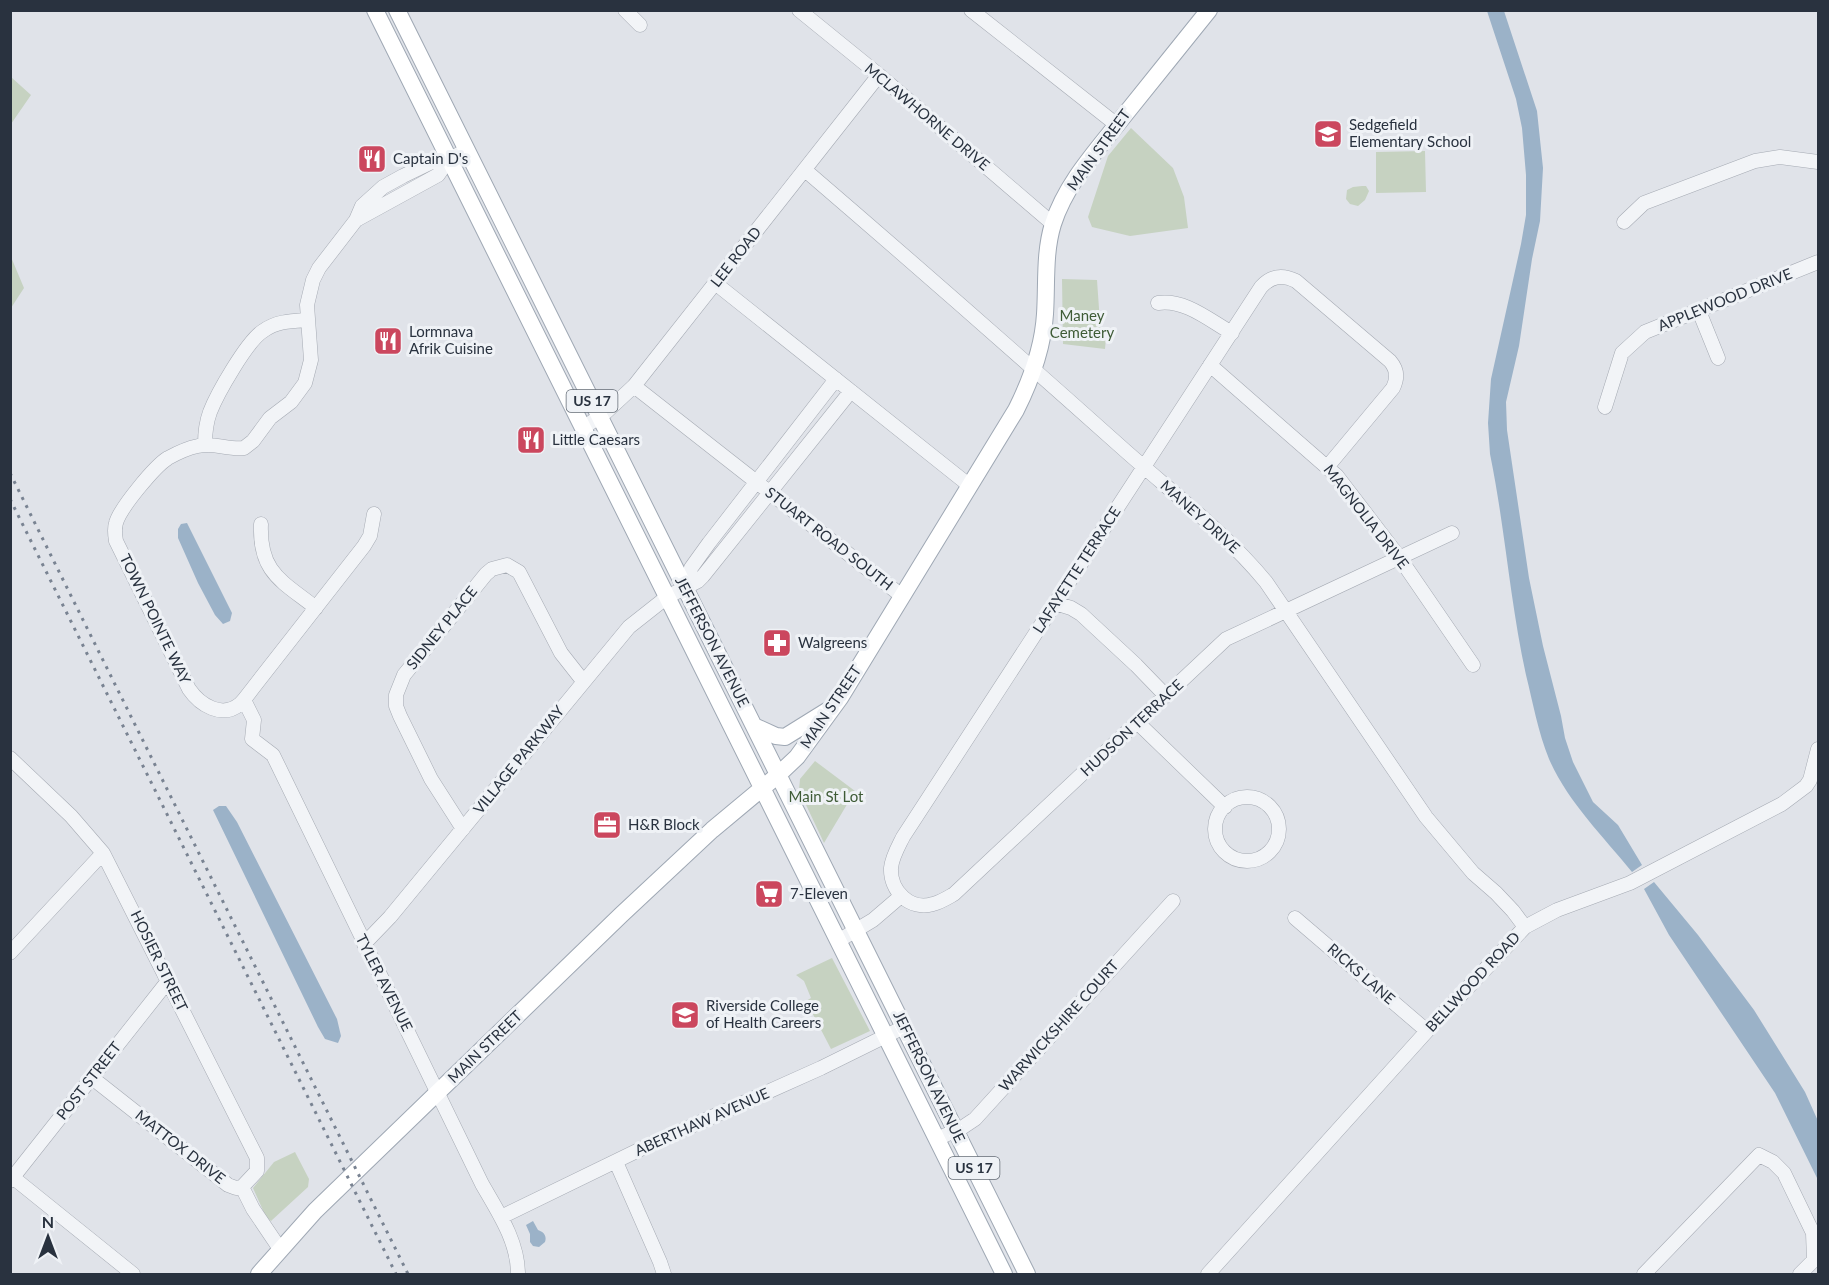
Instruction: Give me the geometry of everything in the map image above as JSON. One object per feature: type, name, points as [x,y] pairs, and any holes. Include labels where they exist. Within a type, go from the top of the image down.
[{"type":"main road","name":"JEFFERSON AVENUE","points":[[375,10],[1004,1275]]},
{"type":"main road","name":"JEFFERSON AVENUE","points":[[397,10],[1027,1275]]},
{"type":"main road","name":"MAIN STREET","points":[[259,1275],[315,1211],[657,880],[797,757],[833,707],[1017,410],[1034,368],[1044,325],[1047,256],[1053,224],[1060,205],[1077,176],[1209,10]]},
{"type":"main road","points":[[754,726],[776,736],[785,737],[833,707]]},
{"type":"street","points":[[625,10],[640,25]]},
{"type":"street","name":"MCLAWHORNE DRIVE","points":[[799,10],[879,75],[1053,224]]},
{"type":"street","points":[[970,10],[1116,125]]},
{"type":"street","name":"LEE ROAD","points":[[583,428],[600,417],[633,386],[879,75]]},
{"type":"street","points":[[308,320],[279,323],[260,332],[252,341],[222,388],[210,412],[205,444],[237,449],[248,446],[270,418],[299,393],[305,383],[311,360],[307,305],[313,279],[356,220],[363,206],[383,187],[434,160],[449,159],[467,150]]},
{"type":"street","points":[[1624,222],[1644,203],[1755,161],[1780,157],[1818,162]]},
{"type":"street","name":"MANEY DRIVE","points":[[805,170],[1229,541],[1266,582],[1286,610],[1426,817],[1473,873],[1507,904],[1525,927]]},
{"type":"street","name":"APPLEWOOD DRIVE","points":[[1605,406],[1622,353],[1645,332],[1818,262]]},
{"type":"street","name":"LAFAYETTE TERRACE","points":[[901,896],[893,884],[891,866],[903,837],[1265,282],[1280,276],[1288,277],[1300,285],[1390,361],[1397,375],[1393,388],[1328,466]]},
{"type":"street","points":[[715,283],[970,486]]},
{"type":"street","points":[[1158,303],[1175,302],[1185,305],[1232,333]]},
{"type":"street","points":[[1699,311],[1718,358]]},
{"type":"street","name":"MAGNOLIA DRIVE","points":[[1210,365],[1328,466],[1399,557],[1473,665]]},
{"type":"street","points":[[685,587],[691,568],[836,380]]},
{"type":"street","name":"STUART ROAD SOUTH","points":[[633,386],[902,596]]},
{"type":"street","name":"VILLAGE PARKWAY","points":[[364,944],[390,917],[629,627],[667,597],[703,576],[850,391]]},
{"type":"street","name":"TOWN POINTE WAY","points":[[205,444],[195,446],[158,466],[121,511],[116,524],[116,541],[194,697],[209,707],[220,710],[233,708],[244,699]]},
{"type":"street","points":[[244,699],[364,546],[370,536],[374,514]]},
{"type":"street","points":[[729,517],[741,528]]},
{"type":"street","points":[[261,524],[261,543],[269,568],[275,576],[316,608]]},
{"type":"street","name":"HUDSON TERRACE","points":[[901,896],[923,906],[942,901],[954,894],[1226,639],[1452,533]]},
{"type":"street","name":"SIDNEY PLACE","points":[[463,829],[430,779],[406,731],[396,706],[396,695],[404,675],[486,574],[492,569],[507,565],[519,572],[561,653],[583,681]]},
{"type":"street","points":[[1055,603],[1081,614],[1166,696]]},
{"type":"street","name":"TYLER AVENUE","points":[[244,699],[254,720],[252,739],[273,755],[482,1184],[501,1217],[514,1245],[518,1275]]},
{"type":"street","points":[[1138,723],[1225,807]]},
{"type":"street","name":"BELLWOOD ROAD","points":[[1208,1275],[1427,1030],[1525,927],[1557,910],[1630,883],[1782,804],[1806,786],[1810,780],[1818,749]]},
{"type":"street","name":"HOSIER STREET","points":[[10,758],[71,816],[104,853],[257,1158],[257,1171],[242,1187]]},
{"type":"street","points":[[1247,797],[1263,801],[1269,806],[1279,826],[1276,843],[1271,850],[1251,861],[1235,859],[1228,855],[1218,841],[1216,833],[1216,823],[1225,807],[1231,802],[1247,797]]},
{"type":"street","points":[[10,952],[104,853]]},
{"type":"street","points":[[838,941],[873,920],[901,896]]},
{"type":"street","name":"WARWICKSHIRE COURT","points":[[936,1138],[955,1131],[975,1119],[1173,901]]},
{"type":"street","name":"RICKS LANE","points":[[1295,918],[1427,1030]]},
{"type":"street","name":"POST STREET","points":[[11,1178],[168,981]]},
{"type":"street","name":"ABERTHAW AVENUE","points":[[501,1217],[904,1027]]},
{"type":"street","name":"MATTOX DRIVE","points":[[91,1077],[228,1185],[236,1188],[242,1187],[253,1209],[280,1249]]},
{"type":"street","points":[[1644,1275],[1759,1155],[1773,1162],[1784,1173],[1813,1233],[1814,1260],[1800,1275]]},
{"type":"street","points":[[616,1162],[664,1275]]},
{"type":"street","points":[[11,1178],[133,1275]]},
{"type":"green space","points":[[11,77],[31,95],[11,124]]},
{"type":"green space","points":[[1131,128],[1173,168],[1184,197],[1188,228],[1130,236],[1092,227],[1088,217],[1108,156]]},
{"type":"green space","points":[[1425,151],[1426,192],[1376,193],[1376,152]]},
{"type":"green space","points":[[1366,186],[1369,191],[1365,200],[1358,206],[1350,204],[1346,199],[1347,190]]},
{"type":"green space","points":[[11,257],[24,288],[10,308]]},
{"type":"green space","name":"Maney Cemetery","points":[[1062,279],[1097,280],[1101,337],[1106,338],[1105,349],[1063,344]]},
{"type":"green space","name":"Main St Lot","points":[[815,761],[855,791],[824,843],[799,790],[800,779]]},
{"type":"green space","points":[[832,958],[870,1031],[831,1049],[806,1001],[811,998],[804,981],[796,975]]},
{"type":"green space","points":[[295,1152],[309,1179],[308,1187],[271,1221],[266,1217],[253,1188],[274,1162]]},
{"type":"water","points":[[1487,11],[1504,11],[1537,111],[1543,168],[1540,221],[1519,346],[1506,402],[1507,430],[1529,578],[1565,738],[1573,762],[1593,802],[1618,825],[1642,865],[1632,872],[1576,804],[1549,759],[1533,707],[1516,620],[1490,454],[1488,423],[1491,379],[1526,215],[1526,175],[1522,128],[1516,99]]},
{"type":"water","points":[[187,523],[232,613],[230,621],[223,624],[215,615],[198,583],[178,538],[178,529],[181,524]]},
{"type":"water","points":[[219,806],[226,806],[237,822],[337,1019],[341,1036],[338,1043],[325,1039],[318,1027],[213,810]]},
{"type":"water","points":[[1654,882],[1698,935],[1754,1010],[1805,1092],[1818,1121],[1818,1180],[1775,1093],[1669,935],[1644,889]]},
{"type":"water","points":[[533,1221],[545,1236],[545,1242],[539,1247],[533,1246],[530,1242],[530,1234],[526,1225]]},
{"type":"railway","points":[[10,473],[408,1274]]},
{"type":"railway","points":[[10,499],[396,1274]]},
{"type":"place","name":"Sedgefield Elementary School","points":[[1328,134]]},
{"type":"place","name":"Captain D's","points":[[372,159]]},
{"type":"place","name":"Lormnava Afrik Cuisine","points":[[388,341]]},
{"type":"place","name":"Little Caesars","points":[[531,440]]},
{"type":"place","name":"Walgreens","points":[[777,643]]},
{"type":"place","name":"H&R Block","points":[[607,825]]},
{"type":"place","name":"7-Eleven","points":[[769,894]]},
{"type":"place","name":"Riverside College of Health Careers","points":[[685,1015]]}]
